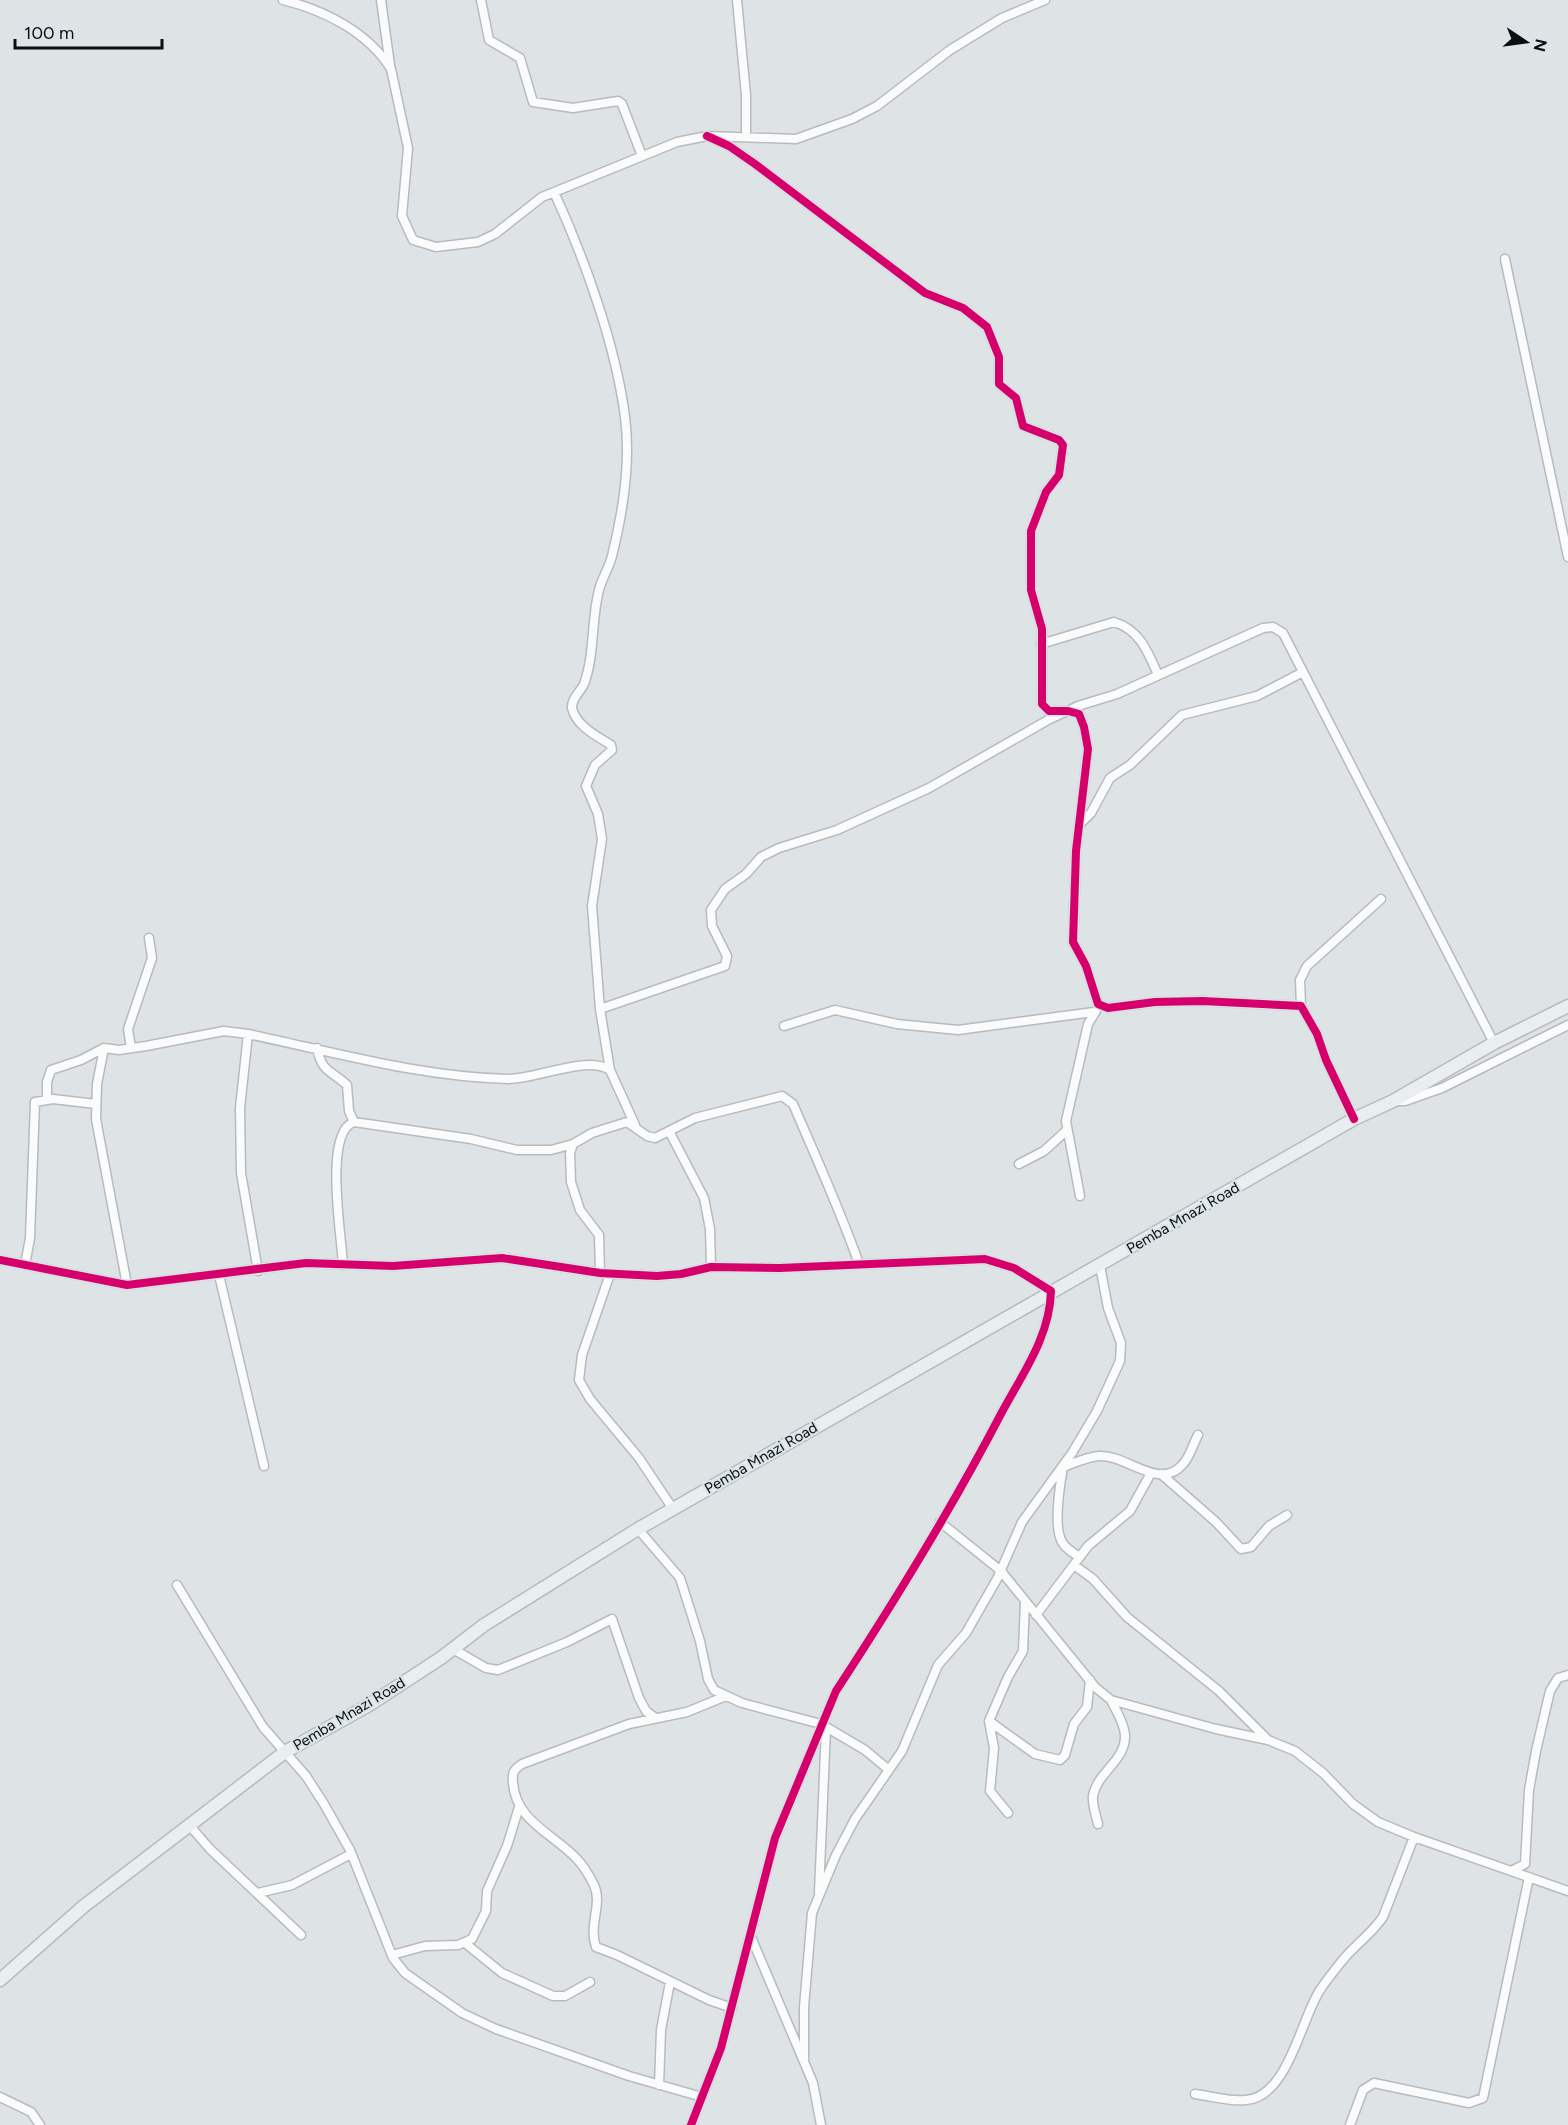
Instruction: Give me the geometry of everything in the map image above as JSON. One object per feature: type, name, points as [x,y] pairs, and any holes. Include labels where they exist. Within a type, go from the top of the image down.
[{"type":"main road","name":"Pemba Mnazi Road","points":[[0,1980],[84,1906],[285,1752],[369,1705],[453,1649],[484,1625],[638,1529],[1354,1119],[1393,1101],[1494,1043],[1568,1006]]},
{"type":"street","points":[[283,0],[331,16],[376,50],[391,69]]},
{"type":"street","points":[[381,0],[391,69],[408,148],[402,216],[413,240],[436,247],[478,242],[495,234],[542,197],[677,142],[707,136],[796,139],[852,119],[877,106],[950,50],[1002,18],[1045,0]]},
{"type":"street","points":[[481,0],[487,37],[491,43],[520,58],[533,102],[573,108],[618,100],[622,104],[642,156]]},
{"type":"street","points":[[737,0],[746,95],[746,137]]},
{"type":"street","points":[[707,136],[729,146],[755,164],[926,292],[963,308],[990,330],[999,357],[999,384],[1016,398],[1023,426],[1059,440],[1063,445],[1059,475],[1046,492],[1031,531],[1031,590],[1039,612],[1042,704],[1049,711],[1068,711],[1081,717],[1088,749],[1078,825],[1073,894],[1073,942],[1086,966],[1098,1010],[1088,1024],[1073,1084],[1067,1130],[1080,1196]]},
{"type":"street","points":[[554,192],[572,230],[608,341],[625,416],[627,449],[625,484],[612,556],[599,588],[584,683],[573,700],[572,708],[586,729],[610,745],[612,750],[594,765],[586,786],[598,814],[602,839],[592,906],[600,1010],[610,1070],[634,1125],[647,1136],[655,1138],[695,1118],[782,1096],[788,1098],[793,1104],[849,1234],[859,1264]]},
{"type":"street","points":[[1505,260],[1568,557]]},
{"type":"street","points":[[1041,644],[1114,621],[1123,624],[1139,637],[1158,675]]},
{"type":"street","points":[[600,1010],[725,966],[727,956],[711,926],[711,910],[725,889],[746,874],[761,857],[779,848],[837,830],[929,788],[982,755],[1068,711],[1158,675],[1263,628],[1273,627],[1283,633],[1494,1043]]},
{"type":"street","points":[[1078,825],[1090,813],[1110,777],[1130,765],[1182,714],[1257,696],[1303,672]]},
{"type":"street","points":[[1354,1119],[1317,1034],[1301,1006],[1300,980],[1307,966],[1335,944],[1367,910],[1382,900]]},
{"type":"street","points":[[131,1048],[128,1029],[152,958],[148,938]]},
{"type":"street","points":[[784,1026],[835,1010],[897,1024],[958,1030],[1098,1010],[1202,1001],[1301,1006]]},
{"type":"street","points":[[1393,1101],[1405,1101],[1442,1088],[1568,1025]]},
{"type":"street","points":[[47,1099],[47,1082],[51,1070],[81,1060],[104,1048],[131,1048],[213,1032],[248,1034],[400,1068],[480,1077],[511,1079],[540,1076],[591,1064],[602,1065],[610,1070]]},
{"type":"street","points":[[248,1034],[240,1108],[241,1173],[258,1271]]},
{"type":"street","points":[[104,1048],[97,1084],[99,1141],[127,1285]]},
{"type":"street","points":[[317,1048],[320,1062],[327,1071],[347,1085],[349,1112],[354,1122]]},
{"type":"street","points":[[25,1265],[30,1238],[35,1102],[47,1099],[96,1104]]},
{"type":"street","points":[[343,1265],[335,1179],[346,1125],[354,1122],[471,1139],[516,1150],[551,1150],[573,1144]]},
{"type":"street","points":[[634,1125],[618,1123],[578,1139],[573,1144],[570,1153],[576,1201],[599,1235],[605,1274],[582,1355],[579,1380],[590,1399],[639,1458],[674,1509]]},
{"type":"street","points":[[1019,1164],[1044,1150],[1067,1130]]},
{"type":"street","points":[[669,1131],[704,1198],[710,1229],[711,1267]]},
{"type":"street","points":[[0,1260],[127,1285],[258,1271],[306,1263],[393,1266],[502,1258],[605,1274],[669,1275],[711,1267],[780,1268],[985,1259],[1014,1268],[1051,1291],[1051,1313],[1043,1336],[970,1474],[836,1691],[824,1726],[775,1838],[721,2048],[691,2125]]},
{"type":"street","points":[[804,2060],[810,1929],[819,1897],[847,1833],[902,1751],[938,1665],[966,1633],[1001,1571],[1022,1522],[1063,1467],[1102,1401],[1122,1352],[1108,1308],[1100,1266]]},
{"type":"street","points":[[219,1275],[264,1466]]},
{"type":"street","points":[[1036,1615],[1096,1538],[1130,1511],[1156,1473],[1175,1471],[1184,1463],[1198,1435]]},
{"type":"street","points":[[1063,1467],[1100,1456],[1127,1462],[1156,1473],[1216,1522],[1241,1549],[1251,1547],[1269,1526],[1287,1515]]},
{"type":"street","points":[[1063,1467],[1058,1491],[1060,1538],[1066,1548],[1080,1557]]},
{"type":"street","points":[[940,1522],[1001,1571],[1090,1680],[1111,1700],[1124,1729],[1124,1743],[1117,1761],[1095,1790],[1093,1804],[1098,1824]]},
{"type":"street","points":[[638,1529],[680,1578],[700,1641],[710,1686],[742,1703],[824,1726],[859,1746],[889,1770]]},
{"type":"street","points":[[1074,1564],[1093,1579],[1128,1617],[1219,1691],[1268,1740]]},
{"type":"street","points":[[177,1585],[263,1727],[324,1804],[351,1854],[392,1955],[405,1973],[462,2013],[496,2029],[659,2085],[702,2097]]},
{"type":"street","points":[[1008,1813],[990,1791],[994,1756],[989,1721],[1008,1677],[1023,1651],[1025,1602]]},
{"type":"street","points":[[453,1649],[486,1668],[498,1670],[576,1638],[612,1619],[642,1704],[654,1717]]},
{"type":"street","points":[[1514,1870],[1525,1864],[1529,1790],[1550,1692],[1558,1678],[1568,1675]]},
{"type":"street","points":[[989,1721],[1035,1754],[1060,1760],[1065,1755],[1074,1724],[1087,1707],[1090,1680]]},
{"type":"street","points":[[392,1955],[425,1946],[465,1943],[472,1939],[486,1911],[487,1891],[507,1846],[519,1807],[513,1774],[522,1764],[615,1729],[654,1717],[687,1712],[726,1696]]},
{"type":"street","points":[[1111,1700],[1216,1729],[1268,1740],[1294,1751],[1323,1773],[1347,1798],[1368,1815],[1414,1837],[1514,1870],[1568,1891]]},
{"type":"street","points":[[819,1897],[824,1726]]},
{"type":"street","points":[[519,1807],[535,1825],[577,1858],[590,1878],[598,1897],[592,1926],[596,1947],[723,2006],[732,2008]]},
{"type":"street","points":[[190,1826],[210,1849],[301,1935]]},
{"type":"street","points":[[1195,2094],[1246,2100],[1261,2095],[1284,2072],[1307,2013],[1321,1989],[1350,1952],[1376,1928],[1383,1917],[1414,1837]]},
{"type":"street","points":[[258,1893],[292,1885],[351,1854]]},
{"type":"street","points":[[1350,2125],[1363,2090],[1374,2083],[1468,2103],[1483,2098],[1529,1877]]},
{"type":"street","points":[[751,1936],[813,2084],[821,2125]]},
{"type":"street","points":[[465,1943],[502,1973],[553,1996],[565,1996],[590,1982]]},
{"type":"street","points":[[659,2085],[661,2030],[670,1982]]},
{"type":"street","points":[[0,2097],[31,2112],[40,2125]]},
{"type":"cycle path","points":[[707,136],[729,146],[755,164],[925,293],[963,308],[987,327],[999,357],[999,384],[1016,398],[1023,426],[1059,440],[1063,445],[1059,475],[1046,492],[1031,531],[1031,590],[1042,629],[1042,704],[1049,711],[1068,711],[1079,714],[1088,749],[1076,851],[1073,942],[1086,966],[1098,1004],[1108,1008],[1155,1002],[1202,1001],[1301,1006],[1317,1034],[1326,1060],[1354,1119]]},
{"type":"cycle path","points":[[0,1260],[127,1285],[306,1263],[393,1266],[502,1258],[600,1273],[657,1276],[681,1274],[711,1267],[780,1268],[985,1259],[1014,1268],[1051,1291],[1046,1323],[1034,1354],[943,1519],[836,1691],[775,1838],[721,2048],[691,2125]]}]
